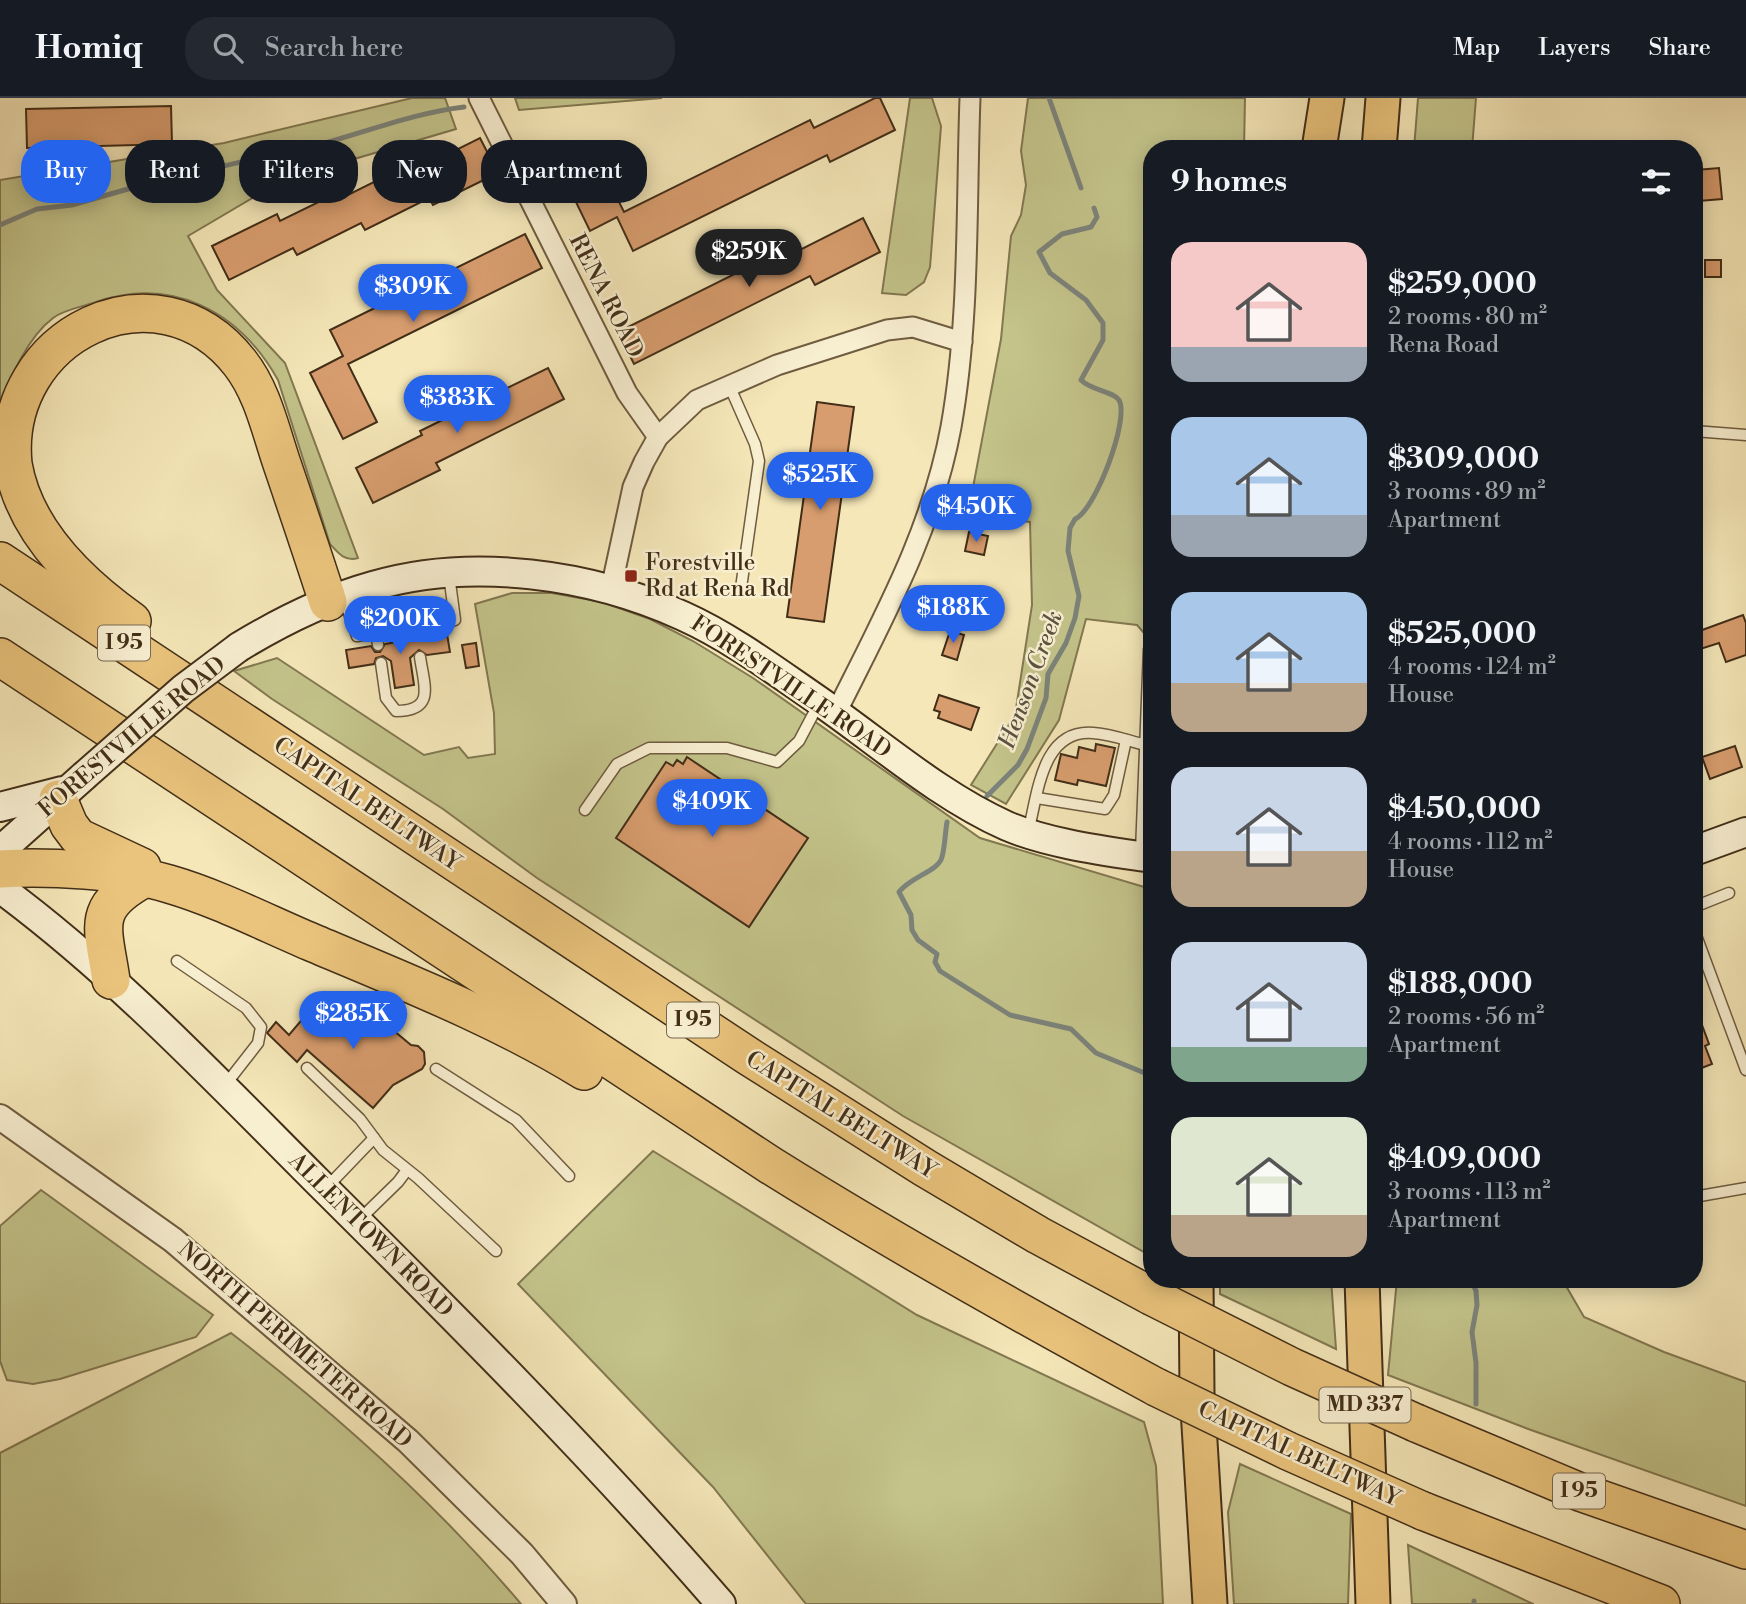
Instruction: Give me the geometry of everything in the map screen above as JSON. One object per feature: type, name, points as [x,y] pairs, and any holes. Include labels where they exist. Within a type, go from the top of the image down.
[{"type":"highway","points":[[1320,140],[1327,98]]},
{"type":"highway","points":[[1380,140],[1384,98]]},
{"type":"highway","points":[[247,725],[147,632],[83,583],[54,550],[26,505],[13,464],[12,430],[20,396],[42,359],[74,331],[96,320],[129,313],[151,313],[177,319],[225,348],[247,374],[258,396],[336,599]]},
{"type":"highway","name":"CAPITAL BELTWAY","points":[[0,561],[783,1079],[1038,1235],[1292,1367],[1416,1423],[1580,1492],[1746,1550]]},
{"type":"highway","name":"CAPITAL BELTWAY","points":[[0,657],[770,1166],[890,1240],[1156,1387],[1288,1451],[1423,1511],[1661,1604]]},
{"type":"highway","points":[[70,788],[69,825],[78,837],[141,867],[157,881]]},
{"type":"highway","points":[[0,869],[35,868],[157,881],[481,1016],[622,1094],[770,1166]]},
{"type":"highway","points":[[111,980],[104,916],[119,893],[157,881]]},
{"type":"highway","points":[[1196,1288],[1197,1393],[1210,1604]]},
{"type":"highway","name":"MD 337","points":[[1362,1288],[1373,1604]]},
{"type":"main road","name":"FORESTVILLE ROAD","points":[[0,851],[183,689],[239,647],[268,630],[336,599],[394,581],[449,574],[522,575],[611,589],[686,617],[724,638],[828,707],[946,791],[991,818],[1028,833],[1143,856]]},
{"type":"main road","points":[[0,807],[70,788]]},
{"type":"main road","points":[[1703,848],[1746,832]]},
{"type":"main road","name":"ALLENTOWN ROAD","points":[[0,888],[111,980],[223,1087],[578,1445],[721,1604]]},
{"type":"street","name":"RENA ROAD","points":[[479,98],[627,393],[658,437]]},
{"type":"street","points":[[828,707],[900,587],[927,513],[951,428],[962,342],[970,98]]},
{"type":"street","points":[[611,589],[633,487],[658,437],[697,400],[777,365],[887,330],[913,327],[962,342]]},
{"type":"street","name":"NORTH PERIMETER ROAD","points":[[0,1117],[173,1240],[397,1432],[522,1554],[564,1604]]},
{"type":"lane","points":[[729,385],[755,444],[759,461],[741,589]]},
{"type":"lane","points":[[1703,432],[1746,435]]},
{"type":"lane","points":[[336,599],[357,636],[455,620],[449,574]]},
{"type":"lane","points":[[415,626],[417,639]]},
{"type":"lane","points":[[376,632],[378,645]]},
{"type":"lane","points":[[381,663],[390,706],[396,711],[409,710],[420,705],[425,696],[420,657]]},
{"type":"lane","points":[[585,810],[617,764],[649,748],[727,748],[777,762],[828,707]]},
{"type":"lane","points":[[1028,833],[1047,761],[1060,741],[1070,736],[1090,733],[1143,744]]},
{"type":"lane","points":[[1037,798],[1105,809],[1114,795],[1126,740]]},
{"type":"lane","points":[[1703,903],[1729,893]]},
{"type":"lane","points":[[1703,954],[1746,1070]]},
{"type":"lane","points":[[177,961],[246,1008],[261,1027],[258,1043],[223,1087]]},
{"type":"lane","points":[[307,1068],[360,1119],[383,1150],[496,1251]]},
{"type":"lane","points":[[436,1069],[516,1120],[569,1176]]},
{"type":"lane","points":[[325,1189],[374,1138]]},
{"type":"lane","points":[[357,1221],[407,1170]]},
{"type":"lane","points":[[1703,1195],[1746,1188]]},
{"type":"green space","points":[[412,98],[445,98],[456,129],[419,140],[372,140],[372,154],[358,158],[358,140],[239,140],[239,203],[244,203],[188,236],[217,290],[285,363],[358,558],[346,558],[330,544],[278,380],[244,335],[201,305],[176,297],[122,295],[62,313],[44,326],[28,346],[0,404],[0,180],[21,177],[21,203],[111,203],[111,162],[125,159],[125,203],[225,203],[225,143]]},
{"type":"green space","points":[[515,98],[662,98],[519,110]]},
{"type":"green space","points":[[910,98],[932,98],[941,126],[930,267],[924,282],[906,295],[882,293]]},
{"type":"green space","points":[[1028,98],[1245,98],[1244,140],[1143,140],[1143,632],[1137,625],[1086,619],[1059,720],[1006,804],[971,785],[1015,715],[1032,605],[1030,522],[968,514],[1001,339],[1011,236],[1021,215],[1026,185],[1021,151]]},
{"type":"green space","points":[[1418,98],[1476,98],[1473,140],[1415,140]]},
{"type":"green space","points":[[512,593],[552,593],[602,602],[650,619],[693,641],[753,678],[980,838],[1143,887],[1143,1251],[903,1116],[537,878],[443,809],[272,699],[234,671],[277,658],[424,755],[459,747],[468,758],[495,754],[494,713],[475,604]]},
{"type":"green space","points":[[653,1151],[917,1315],[1144,1422],[1156,1466],[1163,1604],[806,1604],[713,1487],[518,1284]]},
{"type":"green space","points":[[41,1190],[213,1315],[196,1337],[60,1379],[33,1384],[7,1380],[0,1361],[0,1226]]},
{"type":"green space","points":[[1220,1288],[1332,1288],[1336,1349],[1220,1294]]},
{"type":"green space","points":[[1396,1288],[1567,1288],[1584,1317],[1664,1352],[1746,1382],[1746,1506],[1531,1430],[1388,1375]]},
{"type":"green space","points":[[231,1333],[346,1427],[383,1461],[454,1530],[521,1604],[0,1604],[0,1453]]},
{"type":"green space","points":[[1240,1464],[1351,1514],[1348,1604],[1234,1604],[1228,1512]]},
{"type":"green space","points":[[1408,1545],[1533,1604],[1412,1604]]},
{"type":"building","points":[[880,98],[895,130],[830,162],[827,155],[633,251],[617,217],[590,231],[576,203],[620,203],[624,212],[647,203],[647,201],[810,120],[814,128]]},
{"type":"building","points":[[171,106],[172,140],[125,140],[125,145],[111,146],[111,140],[27,140],[26,109]]},
{"type":"building","points":[[480,138],[481,140],[481,181],[467,188],[467,144]]},
{"type":"building","points":[[1719,168],[1722,199],[1703,201],[1703,169]]},
{"type":"building","points":[[372,183],[372,203],[419,203],[365,230],[361,223],[297,255],[293,248],[229,280],[212,246],[277,214],[280,221],[317,203],[358,203],[358,190]]},
{"type":"building","points":[[863,218],[880,252],[815,285],[810,276],[634,364],[618,332],[795,244],[798,251]]},
{"type":"building","points":[[525,234],[542,268],[348,364],[377,422],[343,439],[310,373],[343,356],[330,330]]},
{"type":"building","points":[[1705,260],[1721,260],[1721,277],[1705,277]]},
{"type":"building","points":[[548,368],[564,399],[436,463],[440,470],[373,503],[356,468],[422,435],[420,431]]},
{"type":"building","points":[[817,402],[854,407],[824,622],[787,617]]},
{"type":"building","points":[[969,532],[988,536],[984,555],[965,551]]},
{"type":"building","points":[[1743,615],[1746,623],[1746,655],[1726,662],[1719,643],[1703,648],[1703,630]]},
{"type":"building","points":[[950,631],[964,635],[957,660],[942,655]]},
{"type":"building","points":[[447,634],[450,652],[427,655],[419,650],[410,658],[414,685],[395,688],[391,661],[383,656],[376,658],[374,664],[349,668],[346,650],[371,646],[375,652],[380,652],[385,644]]},
{"type":"building","points":[[476,643],[479,666],[466,668],[462,645]]},
{"type":"building","points":[[939,695],[979,708],[971,730],[938,718],[940,712],[934,710]]},
{"type":"building","points":[[1096,744],[1115,748],[1106,786],[1078,780],[1077,785],[1055,780],[1061,754],[1077,758],[1079,747],[1095,751]]},
{"type":"building","points":[[1735,746],[1742,767],[1710,779],[1703,757]]},
{"type":"building","points":[[687,757],[808,838],[749,927],[616,838],[666,762],[673,766],[677,760],[683,764]]},
{"type":"building","points":[[316,1003],[340,1023],[353,1008],[376,1028],[382,1021],[424,1052],[425,1064],[422,1069],[393,1085],[373,1108],[307,1050],[297,1062],[267,1033],[276,1022],[289,1035]]},
{"type":"building","points":[[1703,1028],[1709,1044],[1705,1046],[1712,1064],[1703,1068]]},
{"type":"waterway","name":"Henson Creek","points":[[1049,98],[1081,188]]},
{"type":"waterway","name":"Henson Creek","points":[[0,225],[37,209],[72,205],[149,183],[161,177],[192,175],[314,146],[426,114],[464,107]]},
{"type":"waterway","name":"Henson Creek","points":[[987,796],[1018,765],[1027,749],[1046,698],[1048,674],[1066,643],[1075,618],[1079,596],[1068,551],[1070,528],[1092,500],[1101,483],[1120,425],[1119,400],[1081,380],[1103,340],[1103,323],[1086,300],[1050,273],[1039,252],[1062,234],[1091,227],[1097,217],[1094,208]]},
{"type":"waterway","name":"Henson Creek","points":[[947,822],[940,862],[899,892],[911,915],[912,930],[918,940],[937,954],[935,962],[940,971],[1010,1015],[1071,1029],[1096,1053],[1143,1072]]},
{"type":"waterway","name":"Henson Creek","points":[[1475,1288],[1477,1305],[1472,1332],[1476,1363],[1476,1404]]},
{"type":"place","name":"Forestville Rd at Rena Rd","points":[[631,576]]}]
